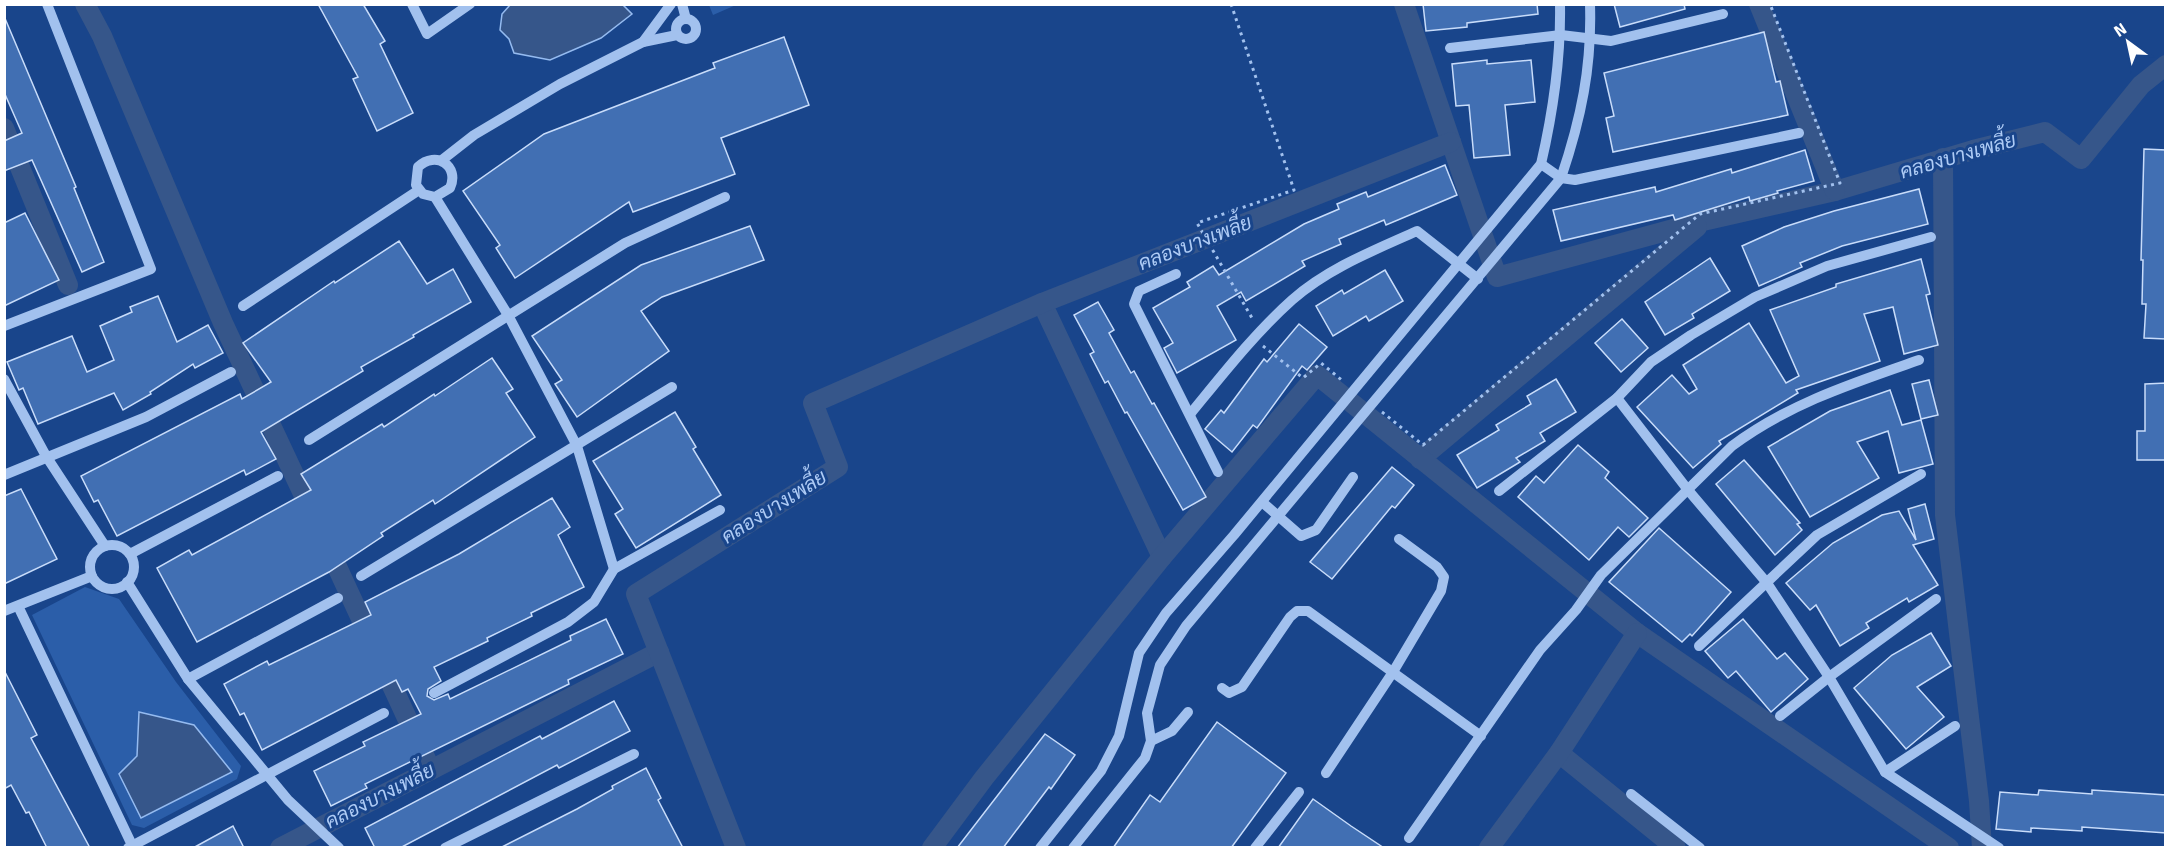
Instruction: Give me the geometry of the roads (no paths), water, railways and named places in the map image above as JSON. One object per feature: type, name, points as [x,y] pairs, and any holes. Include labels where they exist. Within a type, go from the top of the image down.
[{"type":"street","points":[[4,326],[151,269],[47,4]]},
{"type":"street","points":[[412,4],[427,34],[470,4]]},
{"type":"street","points":[[643,42],[671,4]]},
{"type":"street","points":[[614,569],[576,446],[508,315],[435,197],[419,190],[415,179],[418,167],[429,159],[442,160],[493,124],[560,84],[643,42],[677,34],[686,39],[694,33],[695,24],[686,19],[682,4]]},
{"type":"street","points":[[1040,848],[1101,771],[1119,736],[1139,653],[1166,613],[1323,429],[1541,164],[1552,119],[1561,35],[1560,4]]},
{"type":"street","points":[[1073,848],[1144,758],[1151,741],[1147,713],[1160,665],[1186,626],[1527,221],[1561,177],[1578,128],[1591,39],[1590,4]]},
{"type":"street","points":[[1450,48],[1561,35],[1611,40],[1723,14]]},
{"type":"street","points":[[677,34],[677,24],[686,19]]},
{"type":"street","points":[[1541,164],[1561,177],[1575,180],[1799,133]]},
{"type":"street","points":[[435,197],[446,193],[453,183],[452,170],[442,160]]},
{"type":"street","points":[[243,306],[419,190]]},
{"type":"street","points":[[309,440],[625,243],[725,197]]},
{"type":"street","points":[[1191,413],[1233,361],[1293,299],[1350,261],[1417,231],[1478,279]]},
{"type":"street","points":[[1499,491],[1617,398],[1651,362],[1755,297],[1827,266],[1930,237]]},
{"type":"street","points":[[1176,274],[1139,291],[1134,304],[1191,413],[1218,472]]},
{"type":"street","points":[[1409,837],[1540,650],[1576,610],[1601,575],[1732,446],[1778,416],[1820,395],[1919,360]]},
{"type":"street","points":[[4,475],[146,417],[231,372]]},
{"type":"street","points":[[4,379],[46,456],[105,546]]},
{"type":"street","points":[[361,576],[672,387]]},
{"type":"street","points":[[1617,398],[1688,490],[1767,583],[1829,677],[1885,772],[1999,848]]},
{"type":"street","points":[[1699,646],[1817,535],[1921,474]]},
{"type":"street","points":[[130,554],[278,476]]},
{"type":"street","points":[[1262,502],[1301,536],[1308,535],[1316,530],[1353,477]]},
{"type":"street","points":[[434,693],[568,622],[594,602],[614,569],[720,510]]},
{"type":"street","points":[[1326,773],[1393,672],[1441,591],[1444,577],[1437,567],[1400,539]]},
{"type":"street","points":[[105,546],[119,546],[130,554],[133,572],[127,582],[115,588],[108,588],[96,582],[92,576],[91,562],[99,550],[105,546]]},
{"type":"street","points":[[4,611],[92,576]]},
{"type":"street","points":[[127,582],[188,679],[288,800],[339,848]]},
{"type":"street","points":[[188,679],[338,598]]},
{"type":"street","points":[[1780,716],[1829,677],[1936,599]]},
{"type":"street","points":[[18,606],[130,846],[384,713]]},
{"type":"street","points":[[1222,688],[1229,693],[1242,687],[1290,617],[1297,611],[1308,611],[1481,736]]},
{"type":"street","points":[[1151,741],[1172,732],[1188,712]]},
{"type":"street","points":[[1885,772],[1955,726]]},
{"type":"street","points":[[445,848],[634,753]]},
{"type":"street","points":[[1255,848],[1299,792]]},
{"type":"street","points":[[1631,794],[1700,848]]},
{"type":"waterway","points":[[85,4],[102,36],[223,323],[314,517]]},
{"type":"waterway","name":"คลองบางเพลี้ย","points":[[1404,4],[1497,277],[1703,221],[1835,191],[1973,150],[2045,132],[2081,159],[2141,85],[2166,65]]},
{"type":"waterway","points":[[1759,4],[1835,191]]},
{"type":"waterway","points":[[4,128],[68,285]]},
{"type":"waterway","name":"คลองบางเพลี้ย","points":[[736,848],[636,594],[838,467],[813,403],[1042,303],[1451,142]]},
{"type":"waterway","points":[[1943,158],[1945,515],[1979,801],[1982,848]]},
{"type":"waterway","points":[[1420,459],[1697,227]]},
{"type":"waterway","points":[[1042,303],[1162,557]]},
{"type":"waterway","points":[[932,848],[984,778],[1162,557],[1317,375],[1637,633],[1949,848]]},
{"type":"waterway","points":[[326,543],[431,770]]},
{"type":"waterway","points":[[1489,848],[1559,753],[1637,633]]},
{"type":"waterway","name":"คลองบางเพลี้ย","points":[[280,848],[659,652]]},
{"type":"waterway","points":[[1559,753],[1676,848]]}]
